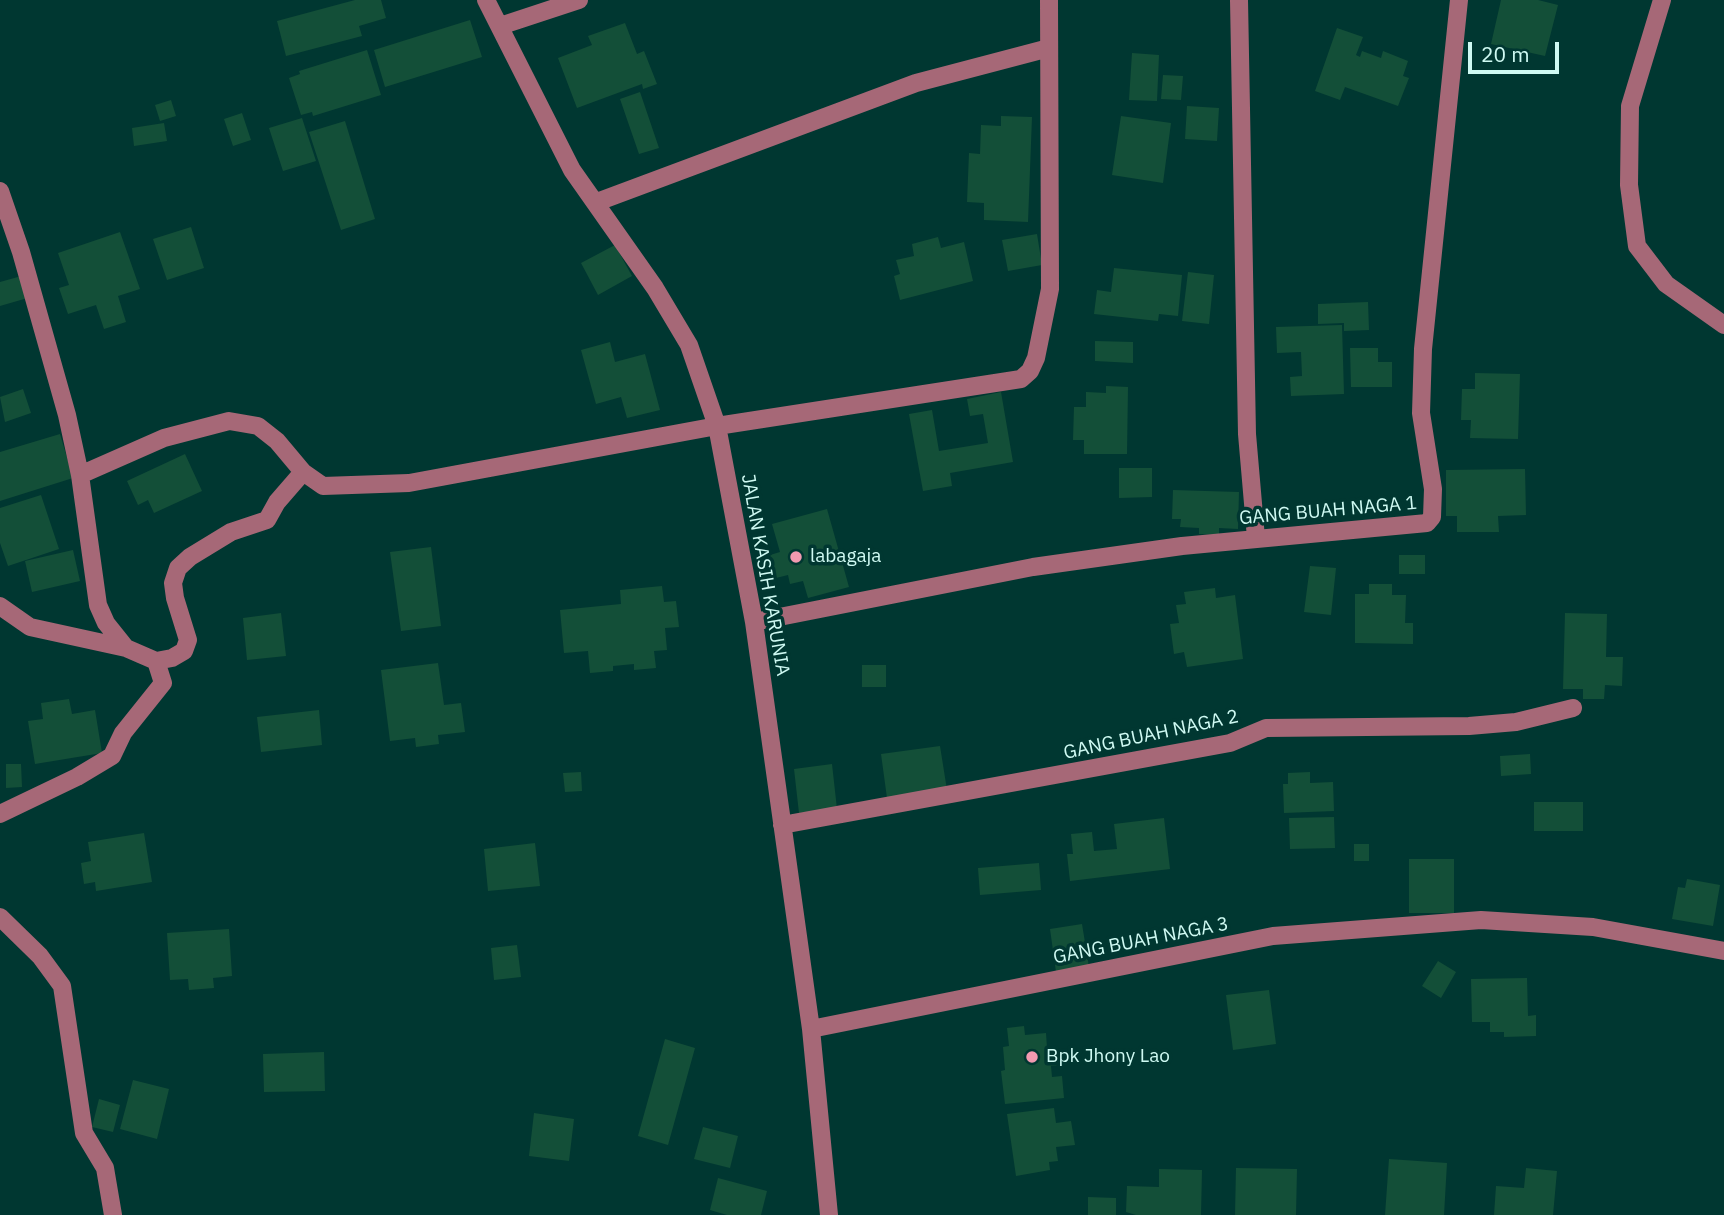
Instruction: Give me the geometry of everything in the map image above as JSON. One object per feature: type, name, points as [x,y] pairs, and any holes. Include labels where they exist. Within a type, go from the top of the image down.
[{"type":"street","name":"JALAN KASIH KARUNIA","points":[[486,0],[572,170],[597,202],[689,345],[717,426],[754,622],[811,1028],[829,1215]]},
{"type":"street","points":[[500,26],[579,0]]},
{"type":"street","points":[[80,475],[164,438],[229,421],[258,426],[277,441],[303,472],[323,486],[409,483],[717,426],[1021,379],[1030,371],[1043,335],[1051,289],[1049,0]]},
{"type":"street","points":[[1239,0],[1247,433],[1256,538]]},
{"type":"street","name":"GANG BUAH NAGA 1","points":[[754,622],[1033,567],[1256,538],[1427,523],[1432,517],[1433,489],[1422,413],[1423,349],[1453,31],[1459,0]]},
{"type":"street","points":[[1662,0],[1630,106],[1629,185],[1637,246],[1667,284],[1724,325]]},
{"type":"street","points":[[597,202],[916,83],[1049,48]]},
{"type":"street","points":[[0,191],[21,252],[60,390],[80,475],[97,605],[106,623],[126,648]]},
{"type":"street","points":[[0,606],[30,627],[126,648],[156,661],[172,658],[184,652],[188,640],[174,591],[178,568],[190,557],[231,532],[267,520],[277,502],[303,472]]},
{"type":"street","points":[[0,814],[77,777],[112,756],[123,733],[163,683],[156,661]]},
{"type":"street","name":"GANG BUAH NAGA 2","points":[[782,825],[1230,743],[1266,729],[1469,726],[1516,722],[1573,708]]},
{"type":"street","points":[[0,917],[40,956],[62,986],[85,1133],[105,1168],[113,1215]]},
{"type":"street","name":"GANG BUAH NAGA 3","points":[[811,1028],[1273,936],[1481,920],[1593,927],[1724,951]]},
{"type":"building","points":[[355,0],[381,0],[386,18],[359,26],[362,36],[286,56],[277,21]]},
{"type":"building","points":[[1501,0],[1538,0],[1558,5],[1545,56],[1491,44]]},
{"type":"building","points":[[470,20],[482,57],[385,87],[374,50]]},
{"type":"building","points":[[625,23],[637,54],[644,51],[657,84],[643,89],[642,84],[577,108],[558,58],[592,45],[588,36]]},
{"type":"building","points":[[1337,28],[1363,37],[1356,55],[1360,57],[1362,51],[1381,58],[1383,51],[1408,61],[1403,76],[1409,78],[1398,106],[1345,87],[1340,100],[1315,91]]},
{"type":"building","points":[[367,50],[381,95],[313,116],[312,112],[301,115],[289,78],[300,74],[299,71]]},
{"type":"building","points":[[1132,53],[1159,55],[1157,101],[1129,100]]},
{"type":"building","points":[[1163,75],[1183,76],[1181,100],[1161,99]]},
{"type":"building","points":[[640,92],[659,148],[639,154],[620,99]]},
{"type":"building","points":[[171,100],[176,116],[160,121],[155,105]]},
{"type":"building","points":[[1187,106],[1219,108],[1217,141],[1185,139]]},
{"type":"building","points":[[242,113],[251,140],[233,146],[224,119]]},
{"type":"building","points":[[1001,116],[1032,117],[1028,222],[984,220],[984,203],[967,202],[969,153],[980,154],[981,125],[1001,126]]},
{"type":"building","points":[[1121,116],[1171,123],[1163,183],[1112,175]]},
{"type":"building","points":[[302,118],[316,161],[283,171],[269,128]]},
{"type":"building","points":[[345,121],[375,219],[341,230],[309,132]]},
{"type":"building","points":[[164,123],[167,141],[134,146],[132,128]]},
{"type":"building","points":[[191,227],[204,268],[167,280],[153,239]]},
{"type":"building","points":[[120,232],[140,289],[118,296],[126,322],[104,329],[96,305],[68,314],[59,288],[69,285],[58,253]]},
{"type":"building","points":[[1037,234],[1042,265],[1008,271],[1002,240]]},
{"type":"building","points":[[938,237],[941,248],[964,242],[973,281],[900,300],[894,276],[900,274],[896,260],[914,256],[912,244]]},
{"type":"building","points":[[615,245],[632,276],[598,295],[581,263]]},
{"type":"building","points":[[1114,268],[1182,275],[1178,316],[1159,314],[1158,321],[1094,314],[1097,290],[1111,292]]},
{"type":"building","points":[[1188,272],[1214,275],[1209,324],[1182,321]]},
{"type":"building","points":[[25,275],[31,297],[0,306],[0,282]]},
{"type":"building","points":[[1368,302],[1369,330],[1344,331],[1344,323],[1318,324],[1318,304]]},
{"type":"building","points":[[1342,325],[1344,394],[1291,396],[1290,377],[1302,376],[1301,352],[1277,353],[1276,327]]},
{"type":"building","points":[[1095,341],[1133,342],[1133,363],[1095,361]]},
{"type":"building","points":[[610,342],[615,362],[645,354],[660,410],[627,418],[621,397],[596,404],[581,350]]},
{"type":"building","points":[[1350,348],[1378,348],[1378,362],[1392,362],[1392,387],[1351,387]]},
{"type":"building","points":[[1475,373],[1520,374],[1518,439],[1470,438],[1471,420],[1461,420],[1462,389],[1475,389]]},
{"type":"building","points":[[1106,386],[1128,387],[1127,454],[1084,454],[1084,440],[1073,440],[1074,407],[1086,407],[1086,392],[1106,393]]},
{"type":"building","points":[[23,389],[31,413],[5,422],[0,397]]},
{"type":"building","points":[[1001,392],[1013,462],[950,473],[952,486],[923,491],[909,414],[932,410],[939,451],[988,443],[983,414],[970,416],[967,399]]},
{"type":"building","points":[[60,434],[73,478],[0,501],[0,452]]},
{"type":"building","points":[[185,454],[202,491],[154,513],[148,500],[138,505],[127,481]]},
{"type":"building","points":[[1119,468],[1152,468],[1152,497],[1119,498]]},
{"type":"building","points":[[1525,469],[1526,515],[1498,516],[1499,532],[1457,532],[1457,516],[1446,516],[1446,470]]},
{"type":"building","points":[[1173,490],[1239,492],[1238,529],[1219,528],[1219,535],[1199,534],[1199,528],[1180,527],[1181,519],[1172,519]]},
{"type":"building","points":[[41,495],[59,549],[8,566],[0,543],[0,508]]},
{"type":"building","name":"labagaja","points":[[827,509],[849,587],[808,598],[803,581],[790,584],[788,575],[776,578],[770,555],[780,552],[772,524]]},
{"type":"building","points":[[431,547],[441,626],[401,631],[390,552]]},
{"type":"building","points":[[73,550],[80,581],[32,592],[25,561]]},
{"type":"building","points":[[1399,555],[1425,555],[1425,574],[1399,574]]},
{"type":"building","points":[[1310,566],[1336,568],[1331,615],[1304,612]]},
{"type":"building","points":[[1369,584],[1392,584],[1392,595],[1406,595],[1405,623],[1413,623],[1413,644],[1355,643],[1355,594],[1369,594]]},
{"type":"building","points":[[662,586],[664,602],[676,601],[679,627],[665,628],[667,650],[654,651],[656,668],[634,670],[634,664],[613,666],[613,671],[590,673],[588,651],[564,653],[560,610],[621,604],[620,590]]},
{"type":"building","points":[[1215,588],[1216,598],[1235,595],[1243,659],[1187,667],[1184,652],[1174,654],[1170,624],[1179,623],[1176,605],[1186,604],[1184,592]]},
{"type":"building","points":[[281,613],[286,656],[247,660],[243,618]]},
{"type":"building","points":[[1565,613],[1607,614],[1606,657],[1623,657],[1622,686],[1605,685],[1604,699],[1583,699],[1583,689],[1563,689]]},
{"type":"building","points":[[438,663],[444,705],[461,703],[465,732],[438,735],[439,744],[416,747],[415,738],[390,741],[381,670]]},
{"type":"building","points":[[862,665],[886,665],[886,687],[862,687]]},
{"type":"building","points":[[69,699],[72,714],[95,710],[102,753],[35,764],[28,721],[43,719],[41,703]]},
{"type":"building","points":[[319,710],[322,745],[261,752],[257,717]]},
{"type":"building","points":[[940,746],[947,790],[887,798],[881,754]]},
{"type":"building","points":[[1530,754],[1531,774],[1501,776],[1500,756]]},
{"type":"building","points":[[6,764],[21,764],[22,787],[6,788]]},
{"type":"building","points":[[832,764],[837,809],[799,813],[794,769]]},
{"type":"building","points":[[581,772],[582,791],[565,792],[563,773]]},
{"type":"building","points":[[1310,772],[1310,783],[1333,782],[1334,811],[1284,813],[1283,784],[1288,784],[1288,773]]},
{"type":"building","points":[[1534,802],[1583,802],[1583,831],[1534,831]]},
{"type":"building","points":[[1334,817],[1335,848],[1290,849],[1289,818]]},
{"type":"building","points":[[1164,818],[1170,869],[1070,881],[1067,854],[1073,854],[1071,834],[1092,832],[1094,851],[1117,849],[1114,824]]},
{"type":"building","points":[[144,833],[152,882],[96,891],[95,882],[84,884],[81,863],[91,861],[88,842]]},
{"type":"building","points":[[535,843],[540,886],[488,891],[484,849]]},
{"type":"building","points":[[1354,844],[1369,844],[1369,861],[1354,861]]},
{"type":"building","points":[[1409,859],[1454,859],[1454,913],[1409,913]]},
{"type":"building","points":[[1039,863],[1041,890],[980,895],[978,868]]},
{"type":"building","points":[[1687,879],[1720,885],[1713,926],[1672,919],[1678,887],[1685,888]]},
{"type":"building","points":[[1082,924],[1089,967],[1056,972],[1050,929]]},
{"type":"building","points":[[229,929],[232,976],[213,978],[214,988],[189,990],[188,979],[170,980],[167,933]]},
{"type":"building","points":[[517,945],[521,977],[494,980],[491,948]]},
{"type":"building","points":[[1438,961],[1456,972],[1441,998],[1422,986]]},
{"type":"building","points":[[1527,978],[1528,1016],[1536,1015],[1536,1036],[1504,1037],[1504,1032],[1490,1032],[1490,1022],[1472,1022],[1471,979]]},
{"type":"building","points":[[1269,990],[1276,1044],[1233,1050],[1226,995]]},
{"type":"building","name":"Bpk Jhony Lao","points":[[1024,1026],[1025,1035],[1046,1033],[1047,1048],[1058,1047],[1060,1065],[1051,1066],[1052,1077],[1062,1076],[1064,1098],[1005,1104],[1001,1071],[1005,1070],[1003,1047],[1009,1046],[1007,1028]]},
{"type":"building","points":[[665,1039],[695,1048],[668,1145],[638,1136]]},
{"type":"building","points":[[324,1052],[325,1091],[264,1092],[263,1054]]},
{"type":"building","points":[[133,1080],[169,1089],[157,1139],[120,1129]]},
{"type":"building","points":[[99,1099],[120,1105],[113,1132],[92,1127]]},
{"type":"building","points":[[1054,1108],[1056,1123],[1071,1121],[1075,1145],[1056,1147],[1058,1161],[1049,1162],[1050,1170],[1016,1176],[1007,1114]]},
{"type":"building","points":[[534,1113],[574,1119],[569,1161],[529,1156]]},
{"type":"building","points":[[703,1127],[738,1136],[730,1168],[694,1159]]},
{"type":"building","points":[[1389,1159],[1447,1163],[1444,1215],[1385,1215]]},
{"type":"building","points":[[1236,1168],[1297,1169],[1296,1215],[1235,1215]]},
{"type":"building","points":[[1526,1168],[1557,1171],[1553,1215],[1494,1215],[1496,1186],[1524,1188]]},
{"type":"building","points":[[1159,1169],[1202,1170],[1201,1215],[1136,1215],[1126,1212],[1127,1186],[1159,1187]]},
{"type":"building","points":[[718,1178],[767,1191],[761,1215],[727,1215],[710,1210]]},
{"type":"building","points":[[1088,1197],[1116,1198],[1116,1215],[1088,1215]]},
{"type":"place","name":"labagaja","points":[[796,557]]},
{"type":"place","name":"Bpk Jhony Lao","points":[[1032,1057]]}]
